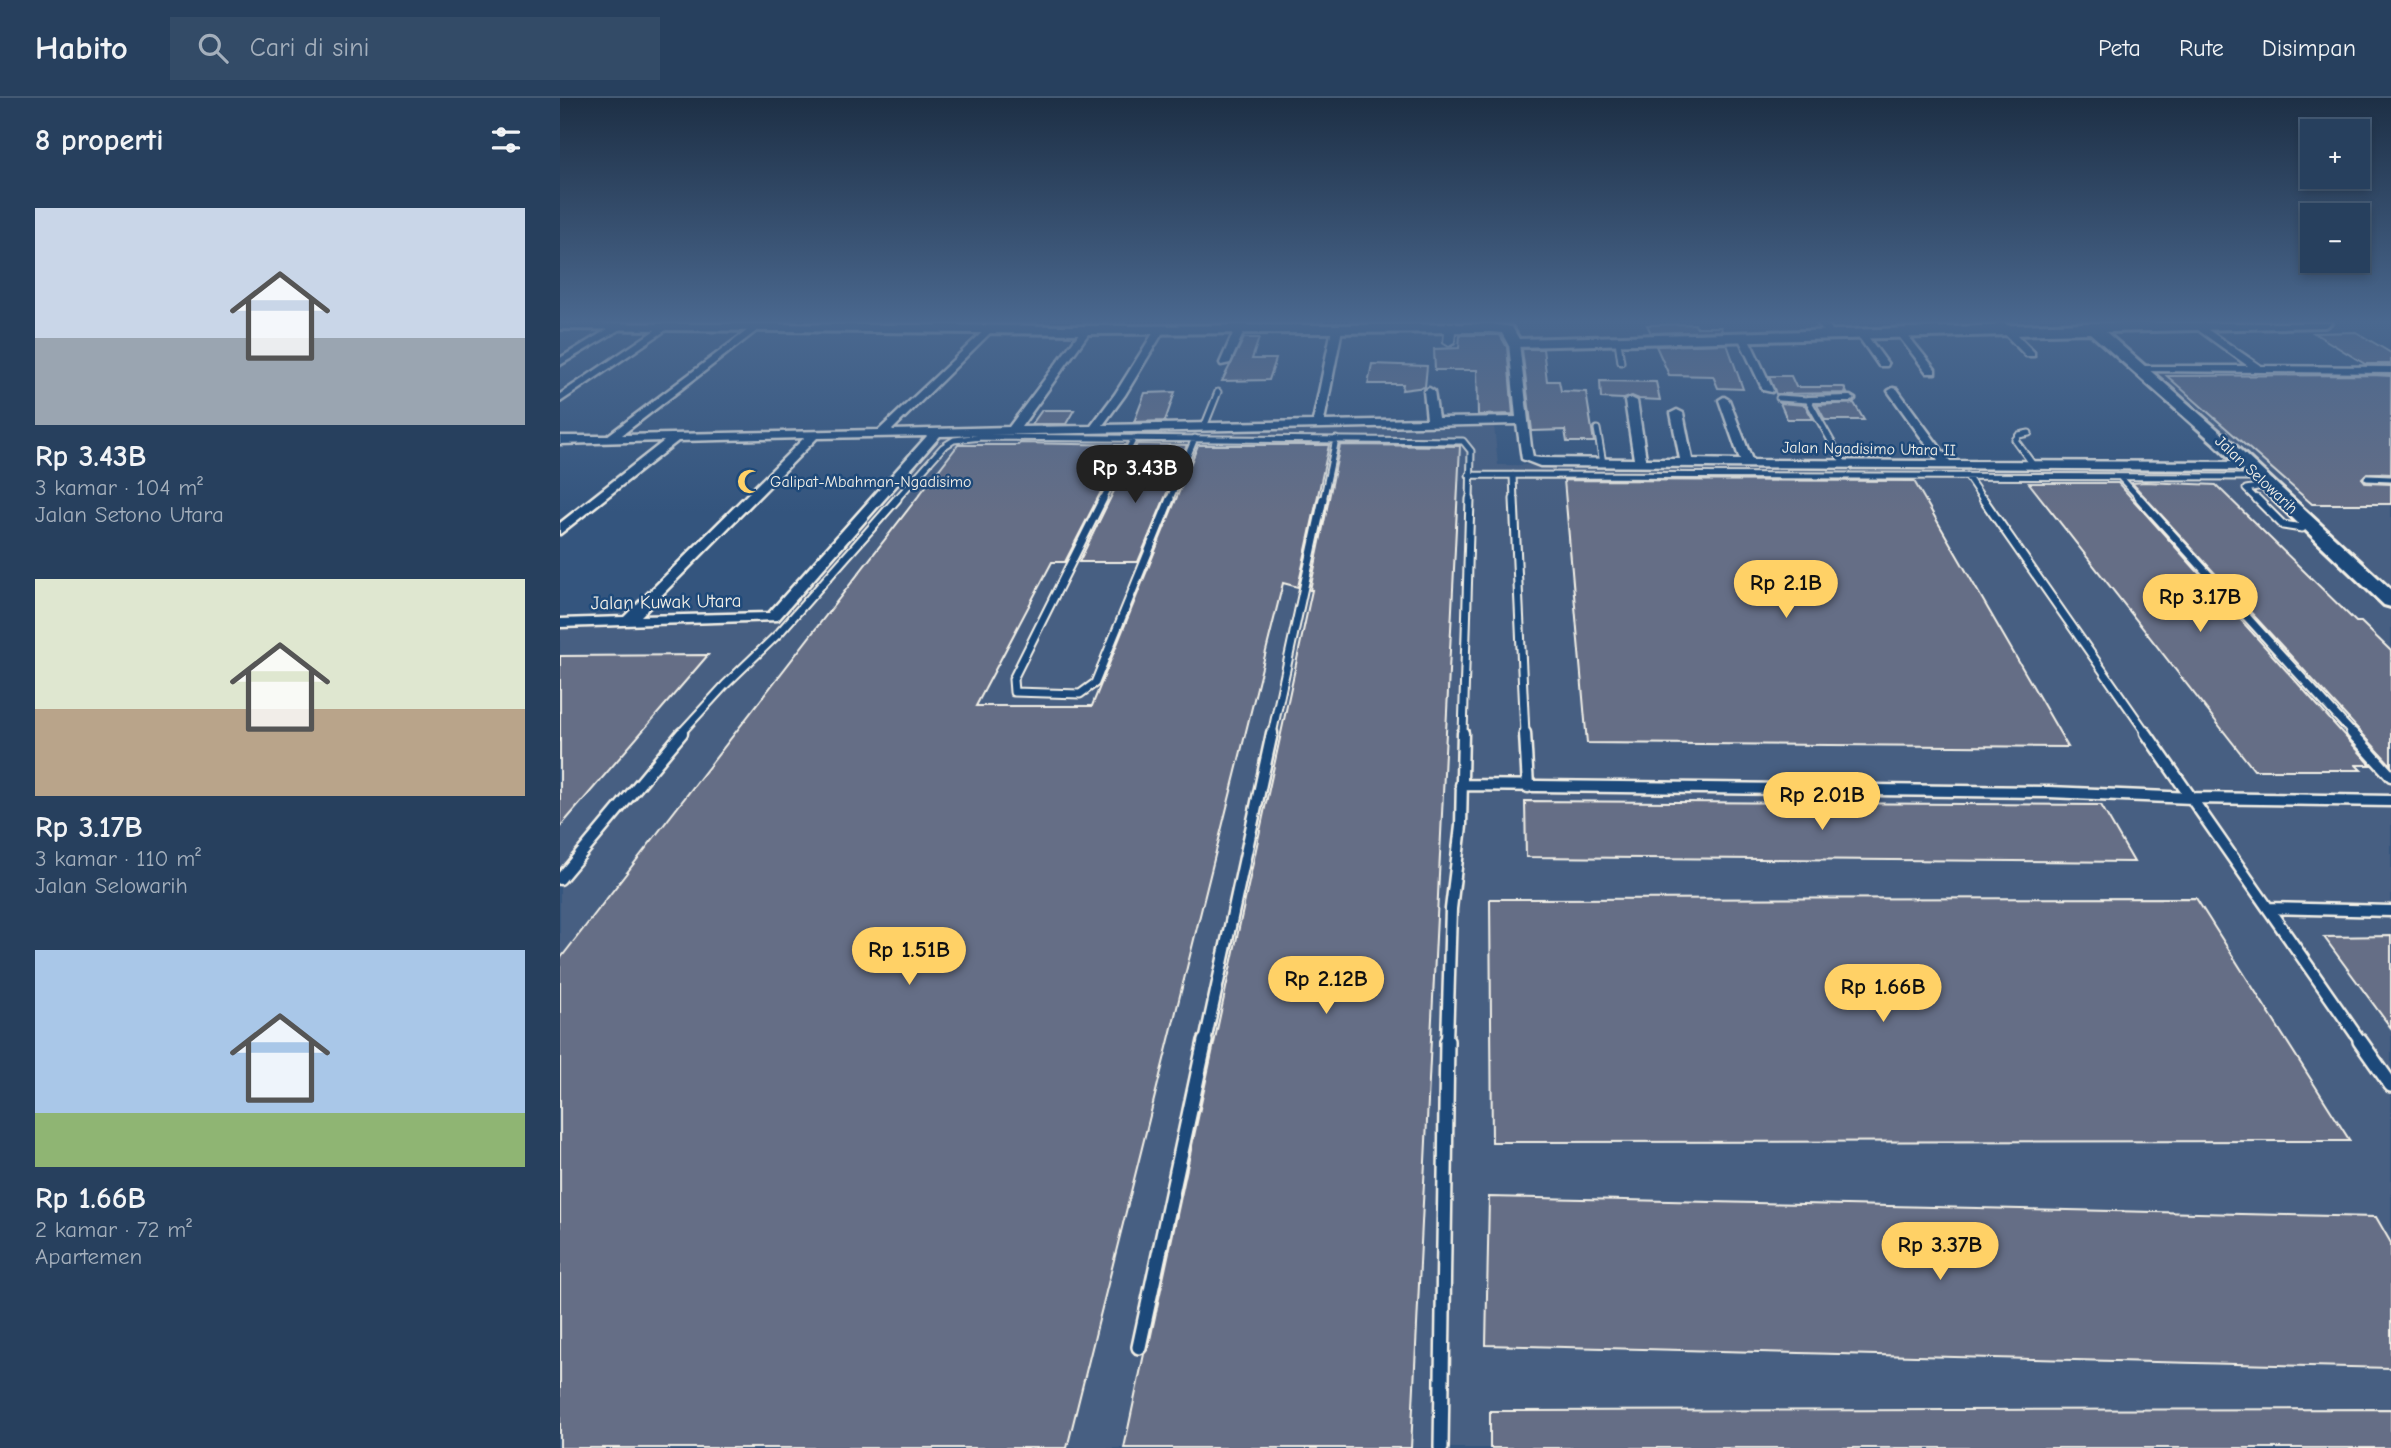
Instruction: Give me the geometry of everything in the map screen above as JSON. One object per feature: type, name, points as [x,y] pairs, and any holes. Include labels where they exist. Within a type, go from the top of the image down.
[{"type":"street","points":[[560,399],[579,386]]},
{"type":"street","points":[[610,439],[679,386]]},
{"type":"street","points":[[881,434],[930,386]]},
{"type":"street","points":[[1013,430],[1045,386]]},
{"type":"street","points":[[1094,429],[1126,386]]},
{"type":"street","points":[[1318,424],[1326,386]]},
{"type":"street","points":[[560,440],[1522,420],[1518,386]]},
{"type":"street","points":[[1766,386],[1768,390]]},
{"type":"street","name":"Jalan Selowarih","points":[[2161,386],[2391,601]]},
{"type":"street","points":[[1429,391],[1433,422]]},
{"type":"street","points":[[1893,391],[1947,465]]},
{"type":"street","points":[[1803,396],[1850,399]]},
{"type":"street","points":[[1724,400],[1747,463]]},
{"type":"street","points":[[1631,401],[1640,462]]},
{"type":"street","points":[[1677,413],[1687,462]]},
{"type":"street","name":"Jalan Ngadisimo Utara II","points":[[1522,420],[1528,458],[1562,463],[2034,466],[2259,476]]},
{"type":"street","name":"Jalan Kuwak Utara","points":[[560,622],[773,617],[936,433]]},
{"type":"street","points":[[628,621],[814,435]]},
{"type":"street","points":[[560,530],[674,439]]},
{"type":"lane","points":[[1204,426],[1218,392]]},
{"type":"lane","points":[[1779,398],[1803,396],[1844,464]]},
{"type":"lane","points":[[1597,429],[1603,463]]},
{"type":"lane","points":[[2029,433],[2019,435],[2015,440],[2034,466]]},
{"type":"lane","points":[[1134,438],[1013,678],[1014,692],[1080,694],[1095,683],[1195,438]]},
{"type":"lane","points":[[1139,1347],[1336,439]]},
{"type":"lane","points":[[560,879],[654,763],[725,685],[779,633],[943,447],[954,440],[1463,440],[1471,451],[1461,825],[1451,909],[1444,1128],[1441,1448]]},
{"type":"lane","points":[[1469,475],[2259,476]]},
{"type":"lane","points":[[1513,475],[1528,787]]},
{"type":"lane","points":[[1968,476],[2391,1086]]},
{"type":"lane","points":[[2259,476],[2246,489],[2283,525],[2302,528]]},
{"type":"lane","points":[[2120,477],[2391,776]]},
{"type":"lane","points":[[2367,478],[2391,479]]},
{"type":"lane","points":[[1461,785],[2391,800]]},
{"type":"lane","points":[[2268,908],[2391,911]]},
{"type":"shaded area","points":[[2161,386],[2391,386],[2391,1448],[560,1448],[560,627],[778,621],[941,435],[1494,425],[1498,465],[2257,470]]},
{"type":"building","points":[[1403,386],[1425,386],[1425,387],[1402,390]]},
{"type":"building","points":[[1477,386],[1510,386],[1513,414],[1478,415]]},
{"type":"building","points":[[1527,386],[1560,386],[1561,391],[1586,392],[1594,442],[1567,442],[1565,430],[1532,431]]},
{"type":"building","points":[[1600,386],[1657,386],[1660,400],[1632,396],[1624,399],[1601,398]]},
{"type":"building","points":[[1717,386],[1742,386],[1743,389]]},
{"type":"building","points":[[1773,386],[1844,387],[1847,393],[1776,394]]},
{"type":"building","points":[[2178,386],[2391,386],[2391,474],[2367,473],[2362,478],[2366,483],[2391,484],[2391,504],[2312,504]]},
{"type":"building","points":[[1175,392],[1165,421],[1134,422],[1145,393]]},
{"type":"building","points":[[1780,403],[1805,405],[1813,419],[1787,419]]},
{"type":"building","points":[[1854,403],[1864,420],[1825,420],[1817,405]]},
{"type":"building","points":[[1042,410],[1074,410],[1066,424],[1032,424]]},
{"type":"building","points":[[1137,444],[1187,445],[1138,562],[1079,562]]},
{"type":"building","points":[[958,445],[1125,445],[1065,562],[1052,562],[976,706],[1092,706],[1198,445],[1329,445],[1298,587],[1283,583],[1067,1448],[560,1448],[560,959]]},
{"type":"building","points":[[1340,445],[1460,446],[1411,1448],[1124,1448],[1144,1354],[1148,1349],[1312,590]]},
{"type":"building","points":[[1564,480],[1914,481],[2068,747],[1587,743]]},
{"type":"building","points":[[2029,483],[2118,483],[2371,765],[2356,765],[2361,770],[2254,770]]},
{"type":"building","points":[[2132,483],[2216,485],[2356,622],[2361,622],[2391,651],[2391,765]]},
{"type":"building","points":[[708,655],[560,827],[560,656]]},
{"type":"building","points":[[1525,801],[2101,805],[2134,862],[1526,857]]},
{"type":"building","points":[[2196,898],[2350,1141],[1492,1142],[1490,899]]},
{"type":"building","points":[[2391,936],[2391,1028],[2324,937]]},
{"type":"building","points":[[1489,1197],[2376,1217],[2391,1243],[2391,1368],[1486,1345]]},
{"type":"building","points":[[2391,1409],[2391,1448],[1490,1448],[1490,1411]]},
{"type":"place","name":"Galipat-Mbahman-Ngadisimo","points":[[750,481]]}]
